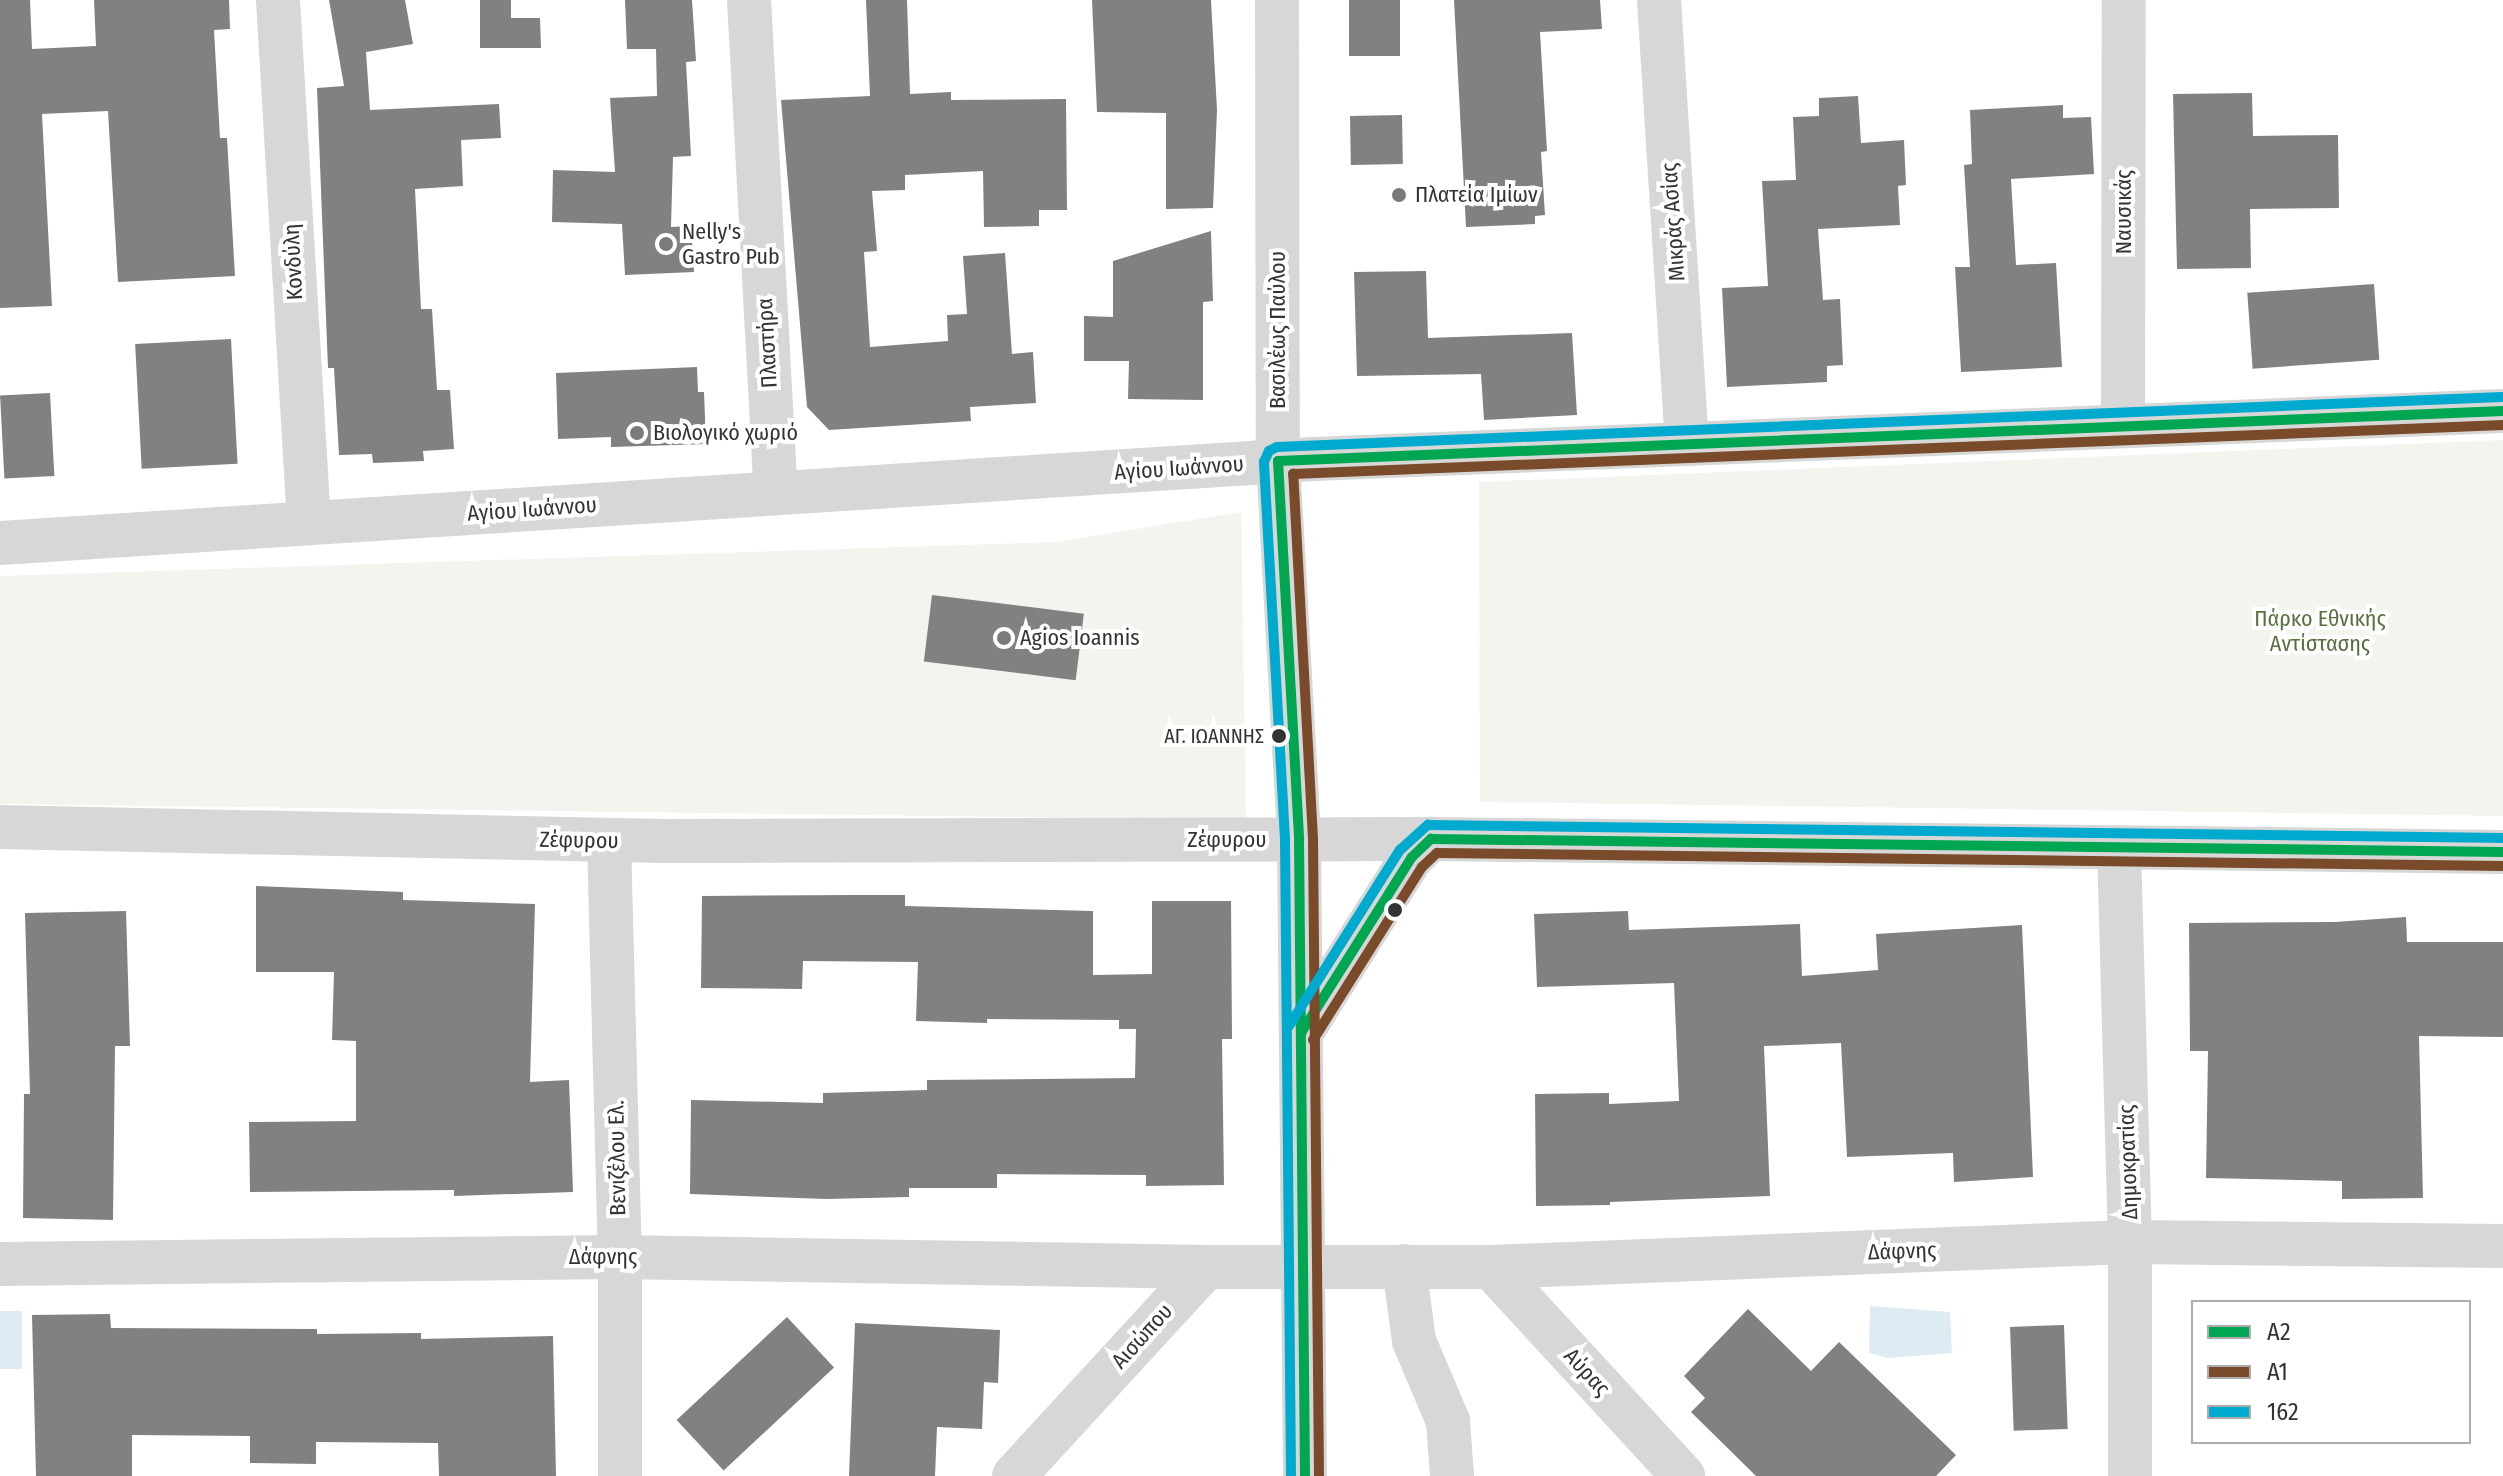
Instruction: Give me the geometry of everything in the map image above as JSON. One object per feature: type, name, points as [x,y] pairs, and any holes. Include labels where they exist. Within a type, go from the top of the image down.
[{"type":"street","name":"Κονδύλη","points":[[278,0],[309,523]]},
{"type":"street","name":"Πλαστήρα","points":[[749,0],[776,493]]},
{"type":"street","name":"Βασιλέως Παύλου","points":[[1277,0],[1278,461],[1299,839],[1305,1476]]},
{"type":"street","name":"Μικράς Ασίας","points":[[1659,0],[1687,443]]},
{"type":"street","name":"Ναυσικάς","points":[[2123,425],[2124,0]]},
{"type":"street","name":"Αγίου Ιωάννου","points":[[0,543],[1278,461],[2503,411]]},
{"type":"street","name":"Ζέφυρου","points":[[0,827],[609,841],[1431,839],[2503,852]]},
{"type":"street","points":[[1301,1033],[1411,858],[1431,839]]},
{"type":"street","name":"Βενιζέλου Ελ.","points":[[609,841],[620,1257],[620,1476]]},
{"type":"street","name":"Δημοκρατίας","points":[[2119,848],[2130,1242],[2130,1476]]},
{"type":"street","name":"Δάφνης","points":[[1301,1265],[1491,1267],[2130,1242],[2503,1246]]},
{"type":"street","name":"Δάφνης","points":[[0,1264],[620,1257],[1206,1267]]},
{"type":"street","points":[[1206,1267],[1301,1265]]},
{"type":"street","points":[[1404,1266],[1414,1341],[1448,1421],[1452,1476]]},
{"type":"street","name":"Αισώπου","points":[[1014,1476],[1206,1267]]},
{"type":"street","name":"Αύρας","points":[[1491,1267],[1683,1476]]},
{"type":"green space","name":"Πάρκο Εθνικής Αντίστασης","points":[[2503,440],[2503,816],[1480,802],[1479,482]]},
{"type":"green space","points":[[1241,512],[1246,820],[0,804],[0,576],[1057,542]]},
{"type":"shaded area","points":[[1870,1306],[1950,1312],[1952,1353],[1888,1358],[1869,1353]]},
{"type":"shaded area","points":[[0,1311],[22,1311],[22,1369],[0,1369]]},
{"type":"building","points":[[0,0],[30,0],[32,49],[96,46],[94,0],[229,0],[230,29],[214,30],[220,138],[227,138],[235,276],[118,282],[108,111],[42,114],[52,306],[0,308]]},
{"type":"building","points":[[329,0],[405,0],[413,44],[366,52],[370,110],[499,104],[501,138],[461,140],[463,186],[415,189],[421,309],[432,309],[437,390],[450,390],[454,449],[423,451],[424,461],[373,463],[372,454],[339,455],[334,368],[328,368],[317,88],[344,86]]},
{"type":"building","points":[[480,0],[511,0],[511,18],[540,18],[541,48],[480,48]]},
{"type":"building","points":[[625,0],[692,0],[696,61],[686,62],[691,156],[673,157],[671,227],[691,226],[694,272],[625,275],[622,224],[552,222],[553,170],[615,172],[610,98],[657,96],[656,49],[627,49]]},
{"type":"building","points":[[866,0],[907,0],[910,94],[951,92],[951,100],[1066,99],[1067,210],[1039,210],[1039,226],[984,227],[983,171],[905,175],[905,190],[872,191],[877,251],[864,252],[870,347],[948,341],[947,315],[967,314],[963,256],[1005,253],[1012,354],[1033,352],[1036,403],[970,407],[971,421],[829,430],[807,407],[781,100],[870,96]]},
{"type":"building","points":[[1092,0],[1211,0],[1217,110],[1213,208],[1166,209],[1166,113],[1097,112]]},
{"type":"building","points":[[1349,0],[1400,0],[1400,56],[1349,56]]},
{"type":"building","points":[[1454,0],[1600,0],[1602,29],[1540,32],[1547,151],[1541,152],[1545,215],[1535,216],[1535,224],[1466,227]]},
{"type":"building","points":[[2252,93],[2253,136],[2338,135],[2339,208],[2250,209],[2251,268],[2177,269],[2173,94]]},
{"type":"building","points":[[1858,96],[1861,143],[1904,140],[1906,185],[1898,186],[1900,225],[1818,229],[1823,300],[1840,299],[1843,365],[1827,366],[1827,382],[1727,387],[1722,288],[1768,286],[1762,181],[1796,180],[1793,117],[1819,116],[1819,98]]},
{"type":"building","points":[[2063,105],[2063,118],[2091,117],[2094,174],[2011,179],[2016,265],[2056,263],[2062,367],[1961,372],[1955,267],[1970,267],[1964,165],[1972,164],[1970,110]]},
{"type":"building","points":[[1402,115],[1403,164],[1351,165],[1350,116]]},
{"type":"building","points":[[1211,231],[1213,301],[1203,302],[1203,400],[1128,399],[1129,361],[1084,361],[1084,316],[1113,317],[1113,261]]},
{"type":"building","points":[[1426,271],[1428,338],[1572,333],[1577,415],[1484,420],[1481,374],[1357,376],[1354,272]]},
{"type":"building","points":[[2374,284],[2379,360],[2253,369],[2247,293]]},
{"type":"building","points":[[231,339],[238,464],[142,469],[135,344]]},
{"type":"building","points":[[697,367],[698,392],[704,392],[706,444],[611,447],[611,437],[558,439],[556,373]]},
{"type":"building","points":[[50,393],[54,476],[4,479],[0,396]]},
{"type":"building","name":"Agios Ioannis","points":[[932,595],[1084,614],[1076,680],[924,662]]},
{"type":"building","points":[[256,886],[403,892],[403,900],[535,904],[530,1082],[569,1080],[573,1192],[454,1196],[454,1190],[250,1192],[249,1122],[356,1121],[356,1041],[332,1040],[334,972],[256,972]]},
{"type":"building","points":[[905,895],[905,906],[1093,911],[1093,975],[1152,974],[1152,901],[1231,901],[1232,1039],[1222,1039],[1224,1185],[1146,1186],[1146,1175],[997,1174],[997,1188],[909,1188],[909,1197],[826,1199],[690,1194],[691,1100],[823,1103],[823,1093],[927,1090],[927,1080],[1135,1078],[1136,1029],[1119,1029],[1119,1020],[916,1021],[918,962],[803,961],[802,989],[701,988],[702,896]]},
{"type":"building","points":[[126,911],[130,1046],[115,1046],[113,1220],[23,1218],[24,1094],[30,1094],[25,913]]},
{"type":"building","points":[[1628,911],[1629,930],[1800,924],[1802,976],[1878,970],[1876,934],[2022,925],[2033,1177],[1954,1182],[1953,1153],[1847,1157],[1841,1043],[1764,1046],[1770,1196],[1536,1206],[1535,1094],[1609,1093],[1609,1104],[1679,1101],[1674,983],[1537,987],[1534,914]]},
{"type":"building","points":[[2406,917],[2407,942],[2503,942],[2503,1037],[2419,1036],[2423,1198],[2342,1199],[2342,1181],[2206,1178],[2208,1051],[2190,1051],[2189,923],[2335,922]]},
{"type":"building","points":[[1748,1309],[1811,1371],[1839,1342],[1956,1455],[1936,1476],[1756,1476],[1691,1412],[1705,1398],[1684,1376]]},
{"type":"building","points":[[110,1314],[111,1328],[317,1329],[317,1334],[421,1333],[421,1339],[553,1336],[556,1476],[439,1476],[438,1443],[316,1442],[316,1464],[250,1463],[250,1436],[132,1435],[132,1476],[36,1476],[32,1315]]},
{"type":"building","points":[[787,1317],[834,1367],[724,1470],[677,1420]]},
{"type":"building","points":[[855,1323],[1000,1330],[998,1383],[984,1382],[982,1429],[937,1427],[935,1476],[849,1476]]},
{"type":"building","points":[[2064,1325],[2068,1429],[2014,1431],[2010,1327]]},
{"type":"transit line","name":"162","points":[[1291,1476],[1285,839],[1264,462],[1269,451],[1277,447],[2502,397]]},
{"type":"transit line","name":"Α2","points":[[1278,461],[2503,411]]},
{"type":"transit line","name":"Α1","points":[[1319,1476],[1313,839],[1293,474],[2503,425]]},
{"type":"transit line","name":"Α2","points":[[1278,461],[1299,839],[1305,1476]]},
{"type":"transit line","name":"162","points":[[1289,1026],[1400,850],[1428,825],[2503,838]]},
{"type":"transit line","name":"Α2","points":[[1431,839],[2503,852]]},
{"type":"transit line","name":"Α2","points":[[1301,1033],[1411,858],[1431,839]]},
{"type":"transit line","name":"Α1","points":[[1313,1040],[1422,867],[1437,853],[2503,866]]},
{"type":"place","name":"Πλατεία Ιμίων","points":[[1399,195]]},
{"type":"place","name":"Nelly's Gastro Pub","points":[[666,244]]},
{"type":"place","name":"Βιολογικό χωριό","points":[[637,433]]},
{"type":"place","name":"Agios Ioannis","points":[[1004,638]]},
{"type":"place","name":"ΑΓ. ΙΩΑΝΝΗΣ","points":[[1279,736]]}]
